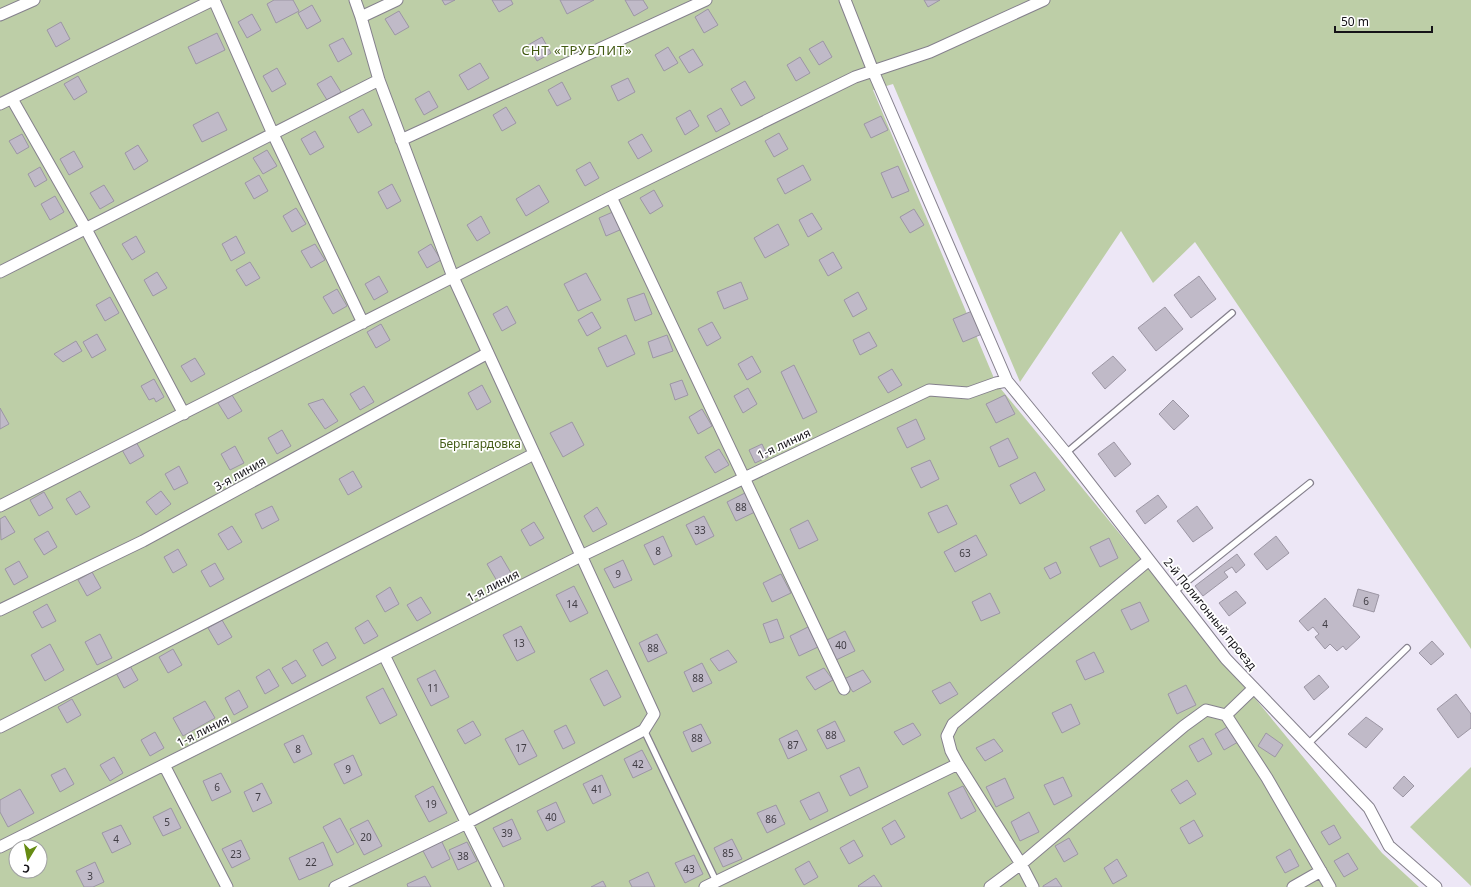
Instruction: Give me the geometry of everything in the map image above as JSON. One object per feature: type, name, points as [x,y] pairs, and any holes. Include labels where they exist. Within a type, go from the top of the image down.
[{"type":"street","points":[[0,15],[34,0]]},
{"type":"street","points":[[0,104],[214,0],[273,134],[363,323]]},
{"type":"street","points":[[335,887],[467,823],[644,730],[654,714],[453,277],[379,80],[355,0]]},
{"type":"street","points":[[361,17],[397,0]]},
{"type":"street","points":[[401,140],[706,0]]},
{"type":"street","name":"2-й Полигонный проезд","points":[[845,0],[873,71],[1007,381],[1066,453],[1226,659],[1369,808],[1389,846],[1436,887]]},
{"type":"street","points":[[0,506],[611,197],[855,77],[930,52],[1044,0]]},
{"type":"street","points":[[0,272],[379,80]]},
{"type":"street","points":[[12,99],[86,229],[184,414]]},
{"type":"street","points":[[611,197],[844,689]]},
{"type":"street","name":"3-я линия","points":[[0,610],[143,541],[488,353]]},
{"type":"street","name":"1-я линия","points":[[0,847],[581,556],[929,390],[968,393],[996,383],[1007,381]]},
{"type":"street","points":[[0,727],[534,454]]},
{"type":"street","points":[[1033,887],[958,764],[951,751],[947,736],[953,724],[1149,560]]},
{"type":"street","points":[[384,655],[498,887]]},
{"type":"street","points":[[1226,715],[1254,688]]},
{"type":"street","points":[[990,887],[1020,864],[1184,726],[1206,710],[1226,715],[1267,778],[1330,887]]},
{"type":"street","points":[[705,887],[718,884],[958,764]]},
{"type":"street","points":[[164,765],[227,887]]},
{"type":"street","points":[[1293,887],[1321,871]]},
{"type":"lane","points":[[1066,453],[1232,313]]},
{"type":"lane","points":[[1174,592],[1310,483]]},
{"type":"lane","points":[[1308,744],[1407,648]]},
{"type":"lane","points":[[644,730],[718,884]]},
{"type":"green space","name":"Бернгардовка","points":[[0,0],[1471,0],[1471,649],[1195,242],[1153,283],[1121,231],[1020,382],[893,84],[873,90],[996,383],[1382,853],[1419,887],[0,887]]},
{"type":"green space","points":[[1471,767],[1471,886],[1410,827]]},
{"type":"building","points":[[274,0],[293,0],[299,11],[276,23],[267,4]]},
{"type":"building","points":[[442,0],[455,0],[445,5]]},
{"type":"building","points":[[492,0],[511,0],[513,4],[499,12]]},
{"type":"building","points":[[560,0],[594,0],[567,14]]},
{"type":"building","points":[[625,0],[643,0],[648,8],[634,16]]},
{"type":"building","points":[[924,0],[940,0],[928,7]]},
{"type":"building","points":[[312,5],[321,21],[307,29],[298,13]]},
{"type":"building","points":[[708,9],[718,25],[704,33],[695,17]]},
{"type":"building","points":[[399,11],[409,27],[395,35],[385,19]]},
{"type":"building","points":[[252,14],[261,30],[247,38],[238,22]]},
{"type":"building","points":[[61,22],[70,39],[56,47],[47,30]]},
{"type":"building","points":[[217,33],[225,50],[196,64],[188,47]]},
{"type":"building","points":[[542,37],[551,53],[537,61],[528,45]]},
{"type":"building","points":[[343,38],[352,54],[338,62],[329,45]]},
{"type":"building","points":[[823,41],[832,57],[819,65],[809,49]]},
{"type":"building","points":[[668,47],[678,63],[664,71],[655,55]]},
{"type":"building","points":[[693,49],[703,65],[689,73],[679,57]]},
{"type":"building","points":[[800,57],[810,73],[796,81],[787,65]]},
{"type":"building","points":[[480,63],[489,78],[468,90],[459,75]]},
{"type":"building","points":[[277,68],[286,84],[272,92],[263,76]]},
{"type":"building","points":[[78,76],[87,92],[74,100],[64,84]]},
{"type":"building","points":[[331,76],[341,92],[327,100],[317,84]]},
{"type":"building","points":[[628,78],[635,92],[618,101],[611,86]]},
{"type":"building","points":[[745,81],[755,98],[741,106],[731,89]]},
{"type":"building","points":[[562,82],[571,99],[557,106],[548,90]]},
{"type":"building","points":[[429,91],[438,107],[424,115],[415,99]]},
{"type":"building","points":[[506,107],[516,123],[502,131],[493,115]]},
{"type":"building","points":[[721,108],[730,124],[716,132],[707,116]]},
{"type":"building","points":[[363,109],[372,125],[358,133],[349,117]]},
{"type":"building","points":[[690,110],[699,126],[685,135],[676,118]]},
{"type":"building","points":[[218,112],[227,130],[202,142],[193,125]]},
{"type":"building","points":[[881,116],[888,130],[871,138],[864,124]]},
{"type":"building","points":[[315,131],[324,147],[310,155],[301,139]]},
{"type":"building","points":[[779,133],[788,149],[774,157],[765,141]]},
{"type":"building","points":[[22,134],[29,147],[17,154],[9,141]]},
{"type":"building","points":[[642,134],[652,151],[638,159],[628,142]]},
{"type":"building","points":[[138,145],[148,161],[134,170],[125,153]]},
{"type":"building","points":[[267,150],[277,166],[263,174],[253,158]]},
{"type":"building","points":[[74,151],[83,167],[69,175],[60,159]]},
{"type":"building","points":[[590,162],[599,178],[585,186],[576,170]]},
{"type":"building","points":[[803,165],[811,180],[785,194],[777,179]]},
{"type":"building","points":[[898,166],[909,191],[892,198],[881,173]]},
{"type":"building","points":[[40,167],[47,180],[35,187],[28,174]]},
{"type":"building","points":[[259,175],[268,191],[254,199],[245,183]]},
{"type":"building","points":[[392,184],[401,201],[387,209],[378,192]]},
{"type":"building","points":[[104,185],[114,201],[100,209],[90,193]]},
{"type":"building","points":[[539,185],[549,202],[526,216],[516,199]]},
{"type":"building","points":[[654,190],[663,206],[650,214],[640,198]]},
{"type":"building","points":[[55,196],[64,212],[50,220],[41,204]]},
{"type":"building","points":[[296,208],[306,224],[292,232],[283,216]]},
{"type":"building","points":[[914,209],[924,225],[910,233],[900,217]]},
{"type":"building","points":[[615,211],[622,229],[606,236],[599,218]]},
{"type":"building","points":[[812,213],[822,229],[808,237],[799,220]]},
{"type":"building","points":[[481,216],[490,233],[477,241],[467,225]]},
{"type":"building","points":[[778,224],[789,245],[765,258],[754,238]]},
{"type":"building","points":[[136,236],[145,252],[132,260],[122,244]]},
{"type":"building","points":[[236,236],[245,253],[231,261],[222,244]]},
{"type":"building","points":[[315,244],[325,260],[311,268],[301,251]]},
{"type":"building","points":[[431,244],[441,260],[427,268],[418,252]]},
{"type":"building","points":[[833,252],[842,268],[828,276],[819,260]]},
{"type":"building","points":[[250,262],[260,278],[246,286],[236,270]]},
{"type":"building","points":[[157,272],[167,288],[153,296],[144,280]]},
{"type":"building","points":[[586,273],[601,300],[578,311],[564,284]]},
{"type":"building","points":[[379,276],[388,292],[374,300],[365,284]]},
{"type":"building","points":[[1199,276],[1216,299],[1191,318],[1174,295]]},
{"type":"building","points":[[741,282],[748,299],[724,309],[717,292]]},
{"type":"building","points":[[337,289],[347,306],[333,314],[323,297]]},
{"type":"building","points":[[858,292],[867,309],[853,317],[844,300]]},
{"type":"building","points":[[644,293],[652,314],[635,321],[627,299]]},
{"type":"building","points":[[110,297],[119,313],[105,321],[96,305]]},
{"type":"building","points":[[507,306],[516,323],[502,331],[493,314]]},
{"type":"building","points":[[1165,307],[1183,329],[1156,351],[1138,328]]},
{"type":"building","points":[[972,311],[982,334],[963,342],[953,319]]},
{"type":"building","points":[[592,312],[601,328],[587,336],[578,320]]},
{"type":"building","points":[[712,322],[721,338],[707,346],[698,329]]},
{"type":"building","points":[[381,324],[390,340],[376,348],[367,332]]},
{"type":"building","points":[[869,332],[877,346],[860,355],[853,340]]},
{"type":"building","points":[[97,334],[106,350],[92,358],[83,342]]},
{"type":"building","points":[[626,335],[635,354],[607,367],[598,348]]},
{"type":"building","points":[[667,335],[673,351],[653,358],[648,342]]},
{"type":"building","points":[[76,341],[82,351],[63,362],[54,354]]},
{"type":"building","points":[[752,356],[761,372],[747,380],[738,364]]},
{"type":"building","points":[[1113,356],[1126,370],[1105,389],[1092,373]]},
{"type":"building","points":[[195,358],[205,374],[191,382],[181,366]]},
{"type":"building","points":[[794,365],[817,412],[803,419],[781,372]]},
{"type":"building","points":[[892,369],[902,385],[888,393],[878,377]]},
{"type":"building","points":[[154,379],[164,397],[156,402],[154,398],[149,400],[141,386]]},
{"type":"building","points":[[682,380],[688,395],[675,400],[670,384]]},
{"type":"building","points":[[482,385],[491,402],[477,410],[468,393]]},
{"type":"building","points":[[364,386],[374,402],[360,410],[350,394]]},
{"type":"building","points":[[748,388],[757,404],[743,413],[734,396]]},
{"type":"building","points":[[232,395],[242,411],[228,419],[218,403]]},
{"type":"building","points":[[1005,395],[1015,414],[996,423],[986,404]]},
{"type":"building","points":[[323,399],[338,421],[325,429],[308,404]]},
{"type":"building","points":[[1173,400],[1189,416],[1174,430],[1159,414]]},
{"type":"building","points":[[0,408],[9,424],[0,429]]},
{"type":"building","points":[[702,409],[712,426],[698,434],[689,417]]},
{"type":"building","points":[[916,419],[925,439],[907,448],[897,428]]},
{"type":"building","points":[[572,422],[584,445],[563,457],[550,433]]},
{"type":"building","points":[[282,430],[291,446],[277,454],[268,438]]},
{"type":"building","points":[[1008,438],[1018,458],[999,467],[990,447]]},
{"type":"building","points":[[135,440],[144,456],[130,464],[121,448]]},
{"type":"building","points":[[1114,442],[1131,464],[1115,477],[1098,454]]},
{"type":"building","points":[[762,444],[768,457],[755,463],[749,450]]},
{"type":"building","points":[[235,446],[244,463],[230,470],[221,454]]},
{"type":"building","points":[[719,449],[729,465],[715,473],[705,457]]},
{"type":"building","points":[[930,460],[939,479],[921,488],[911,468]]},
{"type":"building","points":[[179,466],[188,483],[174,490],[165,474]]},
{"type":"building","points":[[353,471],[362,487],[348,495],[339,479]]},
{"type":"building","points":[[1035,472],[1045,490],[1020,504],[1010,485]]},
{"type":"building","points":[[80,491],[90,507],[76,515],[66,499]]},
{"type":"building","points":[[161,491],[171,504],[156,515],[146,502]]},
{"type":"building","points":[[44,492],[53,508],[39,516],[30,500]]},
{"type":"building","points":[[745,493],[755,512],[736,521],[727,502]]},
{"type":"building","points":[[1158,495],[1167,507],[1145,524],[1136,511]]},
{"type":"building","points":[[947,505],[957,524],[938,533],[928,513]]},
{"type":"building","points":[[272,506],[279,520],[262,529],[255,514]]},
{"type":"building","points":[[1197,506],[1213,528],[1193,542],[1177,521]]},
{"type":"building","points":[[597,507],[607,524],[593,532],[584,516]]},
{"type":"building","points":[[5,516],[15,532],[1,540],[0,519]]},
{"type":"building","points":[[704,516],[714,536],[696,545],[686,525]]},
{"type":"building","points":[[808,520],[818,540],[799,549],[790,529]]},
{"type":"building","points":[[534,522],[544,538],[530,546],[521,530]]},
{"type":"building","points":[[232,526],[242,542],[228,550],[218,534]]},
{"type":"building","points":[[48,531],[57,547],[44,555],[34,539]]},
{"type":"building","points":[[976,535],[987,555],[955,572],[944,552]]},
{"type":"building","points":[[663,536],[672,556],[654,565],[644,545]]},
{"type":"building","points":[[1276,536],[1289,553],[1267,570],[1254,554]]},
{"type":"building","points":[[1109,538],[1118,558],[1100,567],[1090,547]]},
{"type":"building","points":[[178,549],[187,565],[173,573],[164,557]]},
{"type":"building","points":[[1237,554],[1245,565],[1236,573],[1232,567],[1224,572],[1228,577],[1203,596],[1195,586]]},
{"type":"building","points":[[501,556],[511,573],[497,581],[487,564]]},
{"type":"building","points":[[623,560],[632,580],[614,588],[604,569]]},
{"type":"building","points":[[19,561],[28,577],[14,585],[5,569]]},
{"type":"building","points":[[1056,562],[1061,573],[1050,579],[1044,568]]},
{"type":"building","points":[[215,563],[224,579],[210,587],[201,571]]},
{"type":"building","points":[[92,572],[101,588],[87,596],[78,580]]},
{"type":"building","points":[[781,574],[791,593],[772,602],[763,583]]},
{"type":"building","points":[[574,586],[588,613],[570,622],[556,595]]},
{"type":"building","points":[[390,587],[399,604],[385,612],[376,596]]},
{"type":"building","points":[[1358,589],[1379,595],[1374,612],[1353,606]]},
{"type":"building","points":[[1236,591],[1246,603],[1229,616],[1219,603]]},
{"type":"building","points":[[990,593],[1000,613],[981,621],[972,602]]},
{"type":"building","points":[[421,597],[431,613],[417,621],[407,605]]},
{"type":"building","points":[[1325,598],[1360,637],[1346,650],[1343,646],[1337,651],[1330,644],[1325,649],[1315,637],[1319,634],[1313,627],[1308,631],[1299,621]]},
{"type":"building","points":[[1140,602],[1149,621],[1131,630],[1121,610]]},
{"type":"building","points":[[47,604],[56,621],[42,628],[33,612]]},
{"type":"building","points":[[777,619],[784,638],[770,643],[763,624]]},
{"type":"building","points":[[222,620],[232,637],[218,645],[208,628]]},
{"type":"building","points":[[368,620],[378,636],[364,644],[355,628]]},
{"type":"building","points":[[521,626],[535,652],[517,661],[503,635]]},
{"type":"building","points":[[808,627],[818,647],[799,656],[790,636]]},
{"type":"building","points":[[845,631],[855,651],[836,660],[827,640]]},
{"type":"building","points":[[100,634],[112,658],[97,665],[85,642]]},
{"type":"building","points":[[657,634],[667,653],[648,662],[639,643]]},
{"type":"building","points":[[1432,641],[1444,654],[1431,665],[1419,653]]},
{"type":"building","points":[[327,642],[336,658],[322,666],[313,650]]},
{"type":"building","points":[[50,644],[64,670],[45,681],[31,655]]},
{"type":"building","points":[[173,649],[182,665],[168,673],[159,657]]},
{"type":"building","points":[[728,650],[737,662],[719,671],[710,659]]},
{"type":"building","points":[[1094,652],[1104,672],[1085,680],[1076,661]]},
{"type":"building","points":[[296,660],[306,676],[292,684],[282,668]]},
{"type":"building","points":[[702,663],[712,683],[693,692],[684,672]]},
{"type":"building","points":[[129,664],[138,680],[124,688],[115,671]]},
{"type":"building","points":[[824,668],[833,680],[815,690],[806,677]]},
{"type":"building","points":[[269,669],[279,686],[265,694],[256,677]]},
{"type":"building","points":[[435,670],[449,697],[431,706],[417,679]]},
{"type":"building","points":[[607,670],[621,697],[604,706],[590,679]]},
{"type":"building","points":[[863,670],[871,682],[853,692],[844,679]]},
{"type":"building","points":[[1319,675],[1329,687],[1314,700],[1304,687]]},
{"type":"building","points":[[950,682],[958,694],[940,704],[932,691]]},
{"type":"building","points":[[1186,685],[1196,705],[1177,714],[1168,694]]},
{"type":"building","points":[[383,688],[397,715],[380,724],[366,697]]},
{"type":"building","points":[[239,690],[248,707],[234,715],[225,698]]},
{"type":"building","points":[[1456,694],[1471,714],[1471,728],[1458,738],[1437,709]]},
{"type":"building","points":[[72,699],[81,715],[67,723],[58,707]]},
{"type":"building","points":[[205,701],[215,718],[183,736],[173,718]]},
{"type":"building","points":[[1071,704],[1080,724],[1062,733],[1052,713]]},
{"type":"building","points":[[1366,717],[1383,729],[1366,748],[1348,734]]},
{"type":"building","points":[[473,721],[481,735],[465,744],[457,730]]},
{"type":"building","points":[[835,721],[845,741],[827,749],[817,730]]},
{"type":"building","points":[[913,723],[921,735],[903,745],[894,732]]},
{"type":"building","points":[[701,724],[711,743],[692,752],[683,732]]},
{"type":"building","points":[[566,725],[575,743],[563,749],[554,731]]},
{"type":"building","points":[[1229,726],[1238,742],[1224,750],[1215,734]]},
{"type":"building","points":[[523,730],[537,756],[519,765],[505,739]]},
{"type":"building","points":[[797,730],[807,750],[788,759],[779,739]]},
{"type":"building","points":[[155,732],[164,748],[150,756],[141,740]]},
{"type":"building","points":[[1266,733],[1283,745],[1275,757],[1258,746]]},
{"type":"building","points":[[303,735],[312,754],[294,763],[284,744]]},
{"type":"building","points":[[1203,738],[1212,754],[1198,762],[1189,746]]},
{"type":"building","points":[[994,739],[1003,751],[985,761],[976,748]]},
{"type":"building","points":[[642,750],[652,769],[633,778],[624,759]]},
{"type":"building","points":[[353,755],[362,775],[344,784],[334,764]]},
{"type":"building","points":[[114,757],[123,773],[110,781],[100,765]]},
{"type":"building","points":[[859,767],[868,787],[850,796],[840,776]]},
{"type":"building","points":[[65,768],[74,784],[60,792],[51,775]]},
{"type":"building","points":[[221,773],[231,792],[212,801],[203,781]]},
{"type":"building","points":[[602,775],[611,795],[593,804],[583,784]]},
{"type":"building","points":[[1404,776],[1414,786],[1403,797],[1393,788]]},
{"type":"building","points":[[1063,777],[1072,796],[1054,805],[1044,785]]},
{"type":"building","points":[[1005,778],[1014,798],[996,807],[986,787]]},
{"type":"building","points":[[1187,780],[1196,794],[1180,804],[1171,790]]},
{"type":"building","points":[[262,783],[272,803],[253,812],[244,792]]},
{"type":"building","points":[[433,786],[447,813],[429,822],[415,796]]},
{"type":"building","points":[[963,786],[976,811],[961,819],[948,793]]},
{"type":"building","points":[[20,789],[34,813],[8,827],[0,812],[0,800]]},
{"type":"building","points":[[819,792],[828,811],[810,820],[800,801]]},
{"type":"building","points":[[556,802],[565,822],[547,831],[537,811]]},
{"type":"building","points":[[776,805],[785,824],[767,833],[757,813]]},
{"type":"building","points":[[171,808],[181,828],[163,836],[153,817]]},
{"type":"building","points":[[1029,812],[1039,832],[1020,841],[1011,822]]},
{"type":"building","points":[[340,818],[354,844],[337,853],[323,827]]},
{"type":"building","points":[[512,819],[521,839],[503,847],[493,828]]},
{"type":"building","points":[[368,820],[382,846],[364,855],[350,829]]},
{"type":"building","points":[[895,820],[905,837],[891,845],[882,828]]},
{"type":"building","points":[[1194,820],[1203,836],[1189,844],[1180,828]]},
{"type":"building","points":[[121,825],[131,844],[112,853],[102,833]]},
{"type":"building","points":[[1334,825],[1341,838],[1329,845],[1321,832]]},
{"type":"building","points":[[1069,838],[1078,854],[1064,862],[1055,846]]},
{"type":"building","points":[[732,839],[742,859],[723,867],[714,848]]},
{"type":"building","points":[[241,840],[250,859],[232,868],[222,849]]},
{"type":"building","points":[[441,840],[450,859],[432,868],[422,849]]},
{"type":"building","points":[[854,840],[863,856],[849,864],[840,848]]},
{"type":"building","points":[[323,842],[333,865],[299,880],[289,858]]},
{"type":"building","points":[[467,842],[477,861],[458,870],[449,850]]},
{"type":"building","points":[[1290,849],[1299,866],[1285,873],[1276,857]]},
{"type":"building","points":[[1348,853],[1358,869],[1344,877],[1334,861]]},
{"type":"building","points":[[694,855],[703,874],[685,883],[675,863]]},
{"type":"building","points":[[1117,859],[1127,876],[1113,884],[1104,868]]},
{"type":"building","points":[[809,861],[818,877],[804,885],[795,869]]},
{"type":"building","points":[[95,862],[104,882],[93,887],[84,887],[76,871]]},
{"type":"building","points":[[648,872],[655,887],[632,887],[629,881]]},
{"type":"building","points":[[874,875],[882,887],[858,886]]},
{"type":"building","points":[[425,876],[431,887],[408,887],[407,884]]},
{"type":"building","points":[[1056,878],[1062,887],[1043,887],[1043,886]]},
{"type":"building","points":[[603,881],[606,887],[591,887]]},
{"type":"district","name":"СНТ «ТРУБЛИТ»","points":[[577,50]]}]
